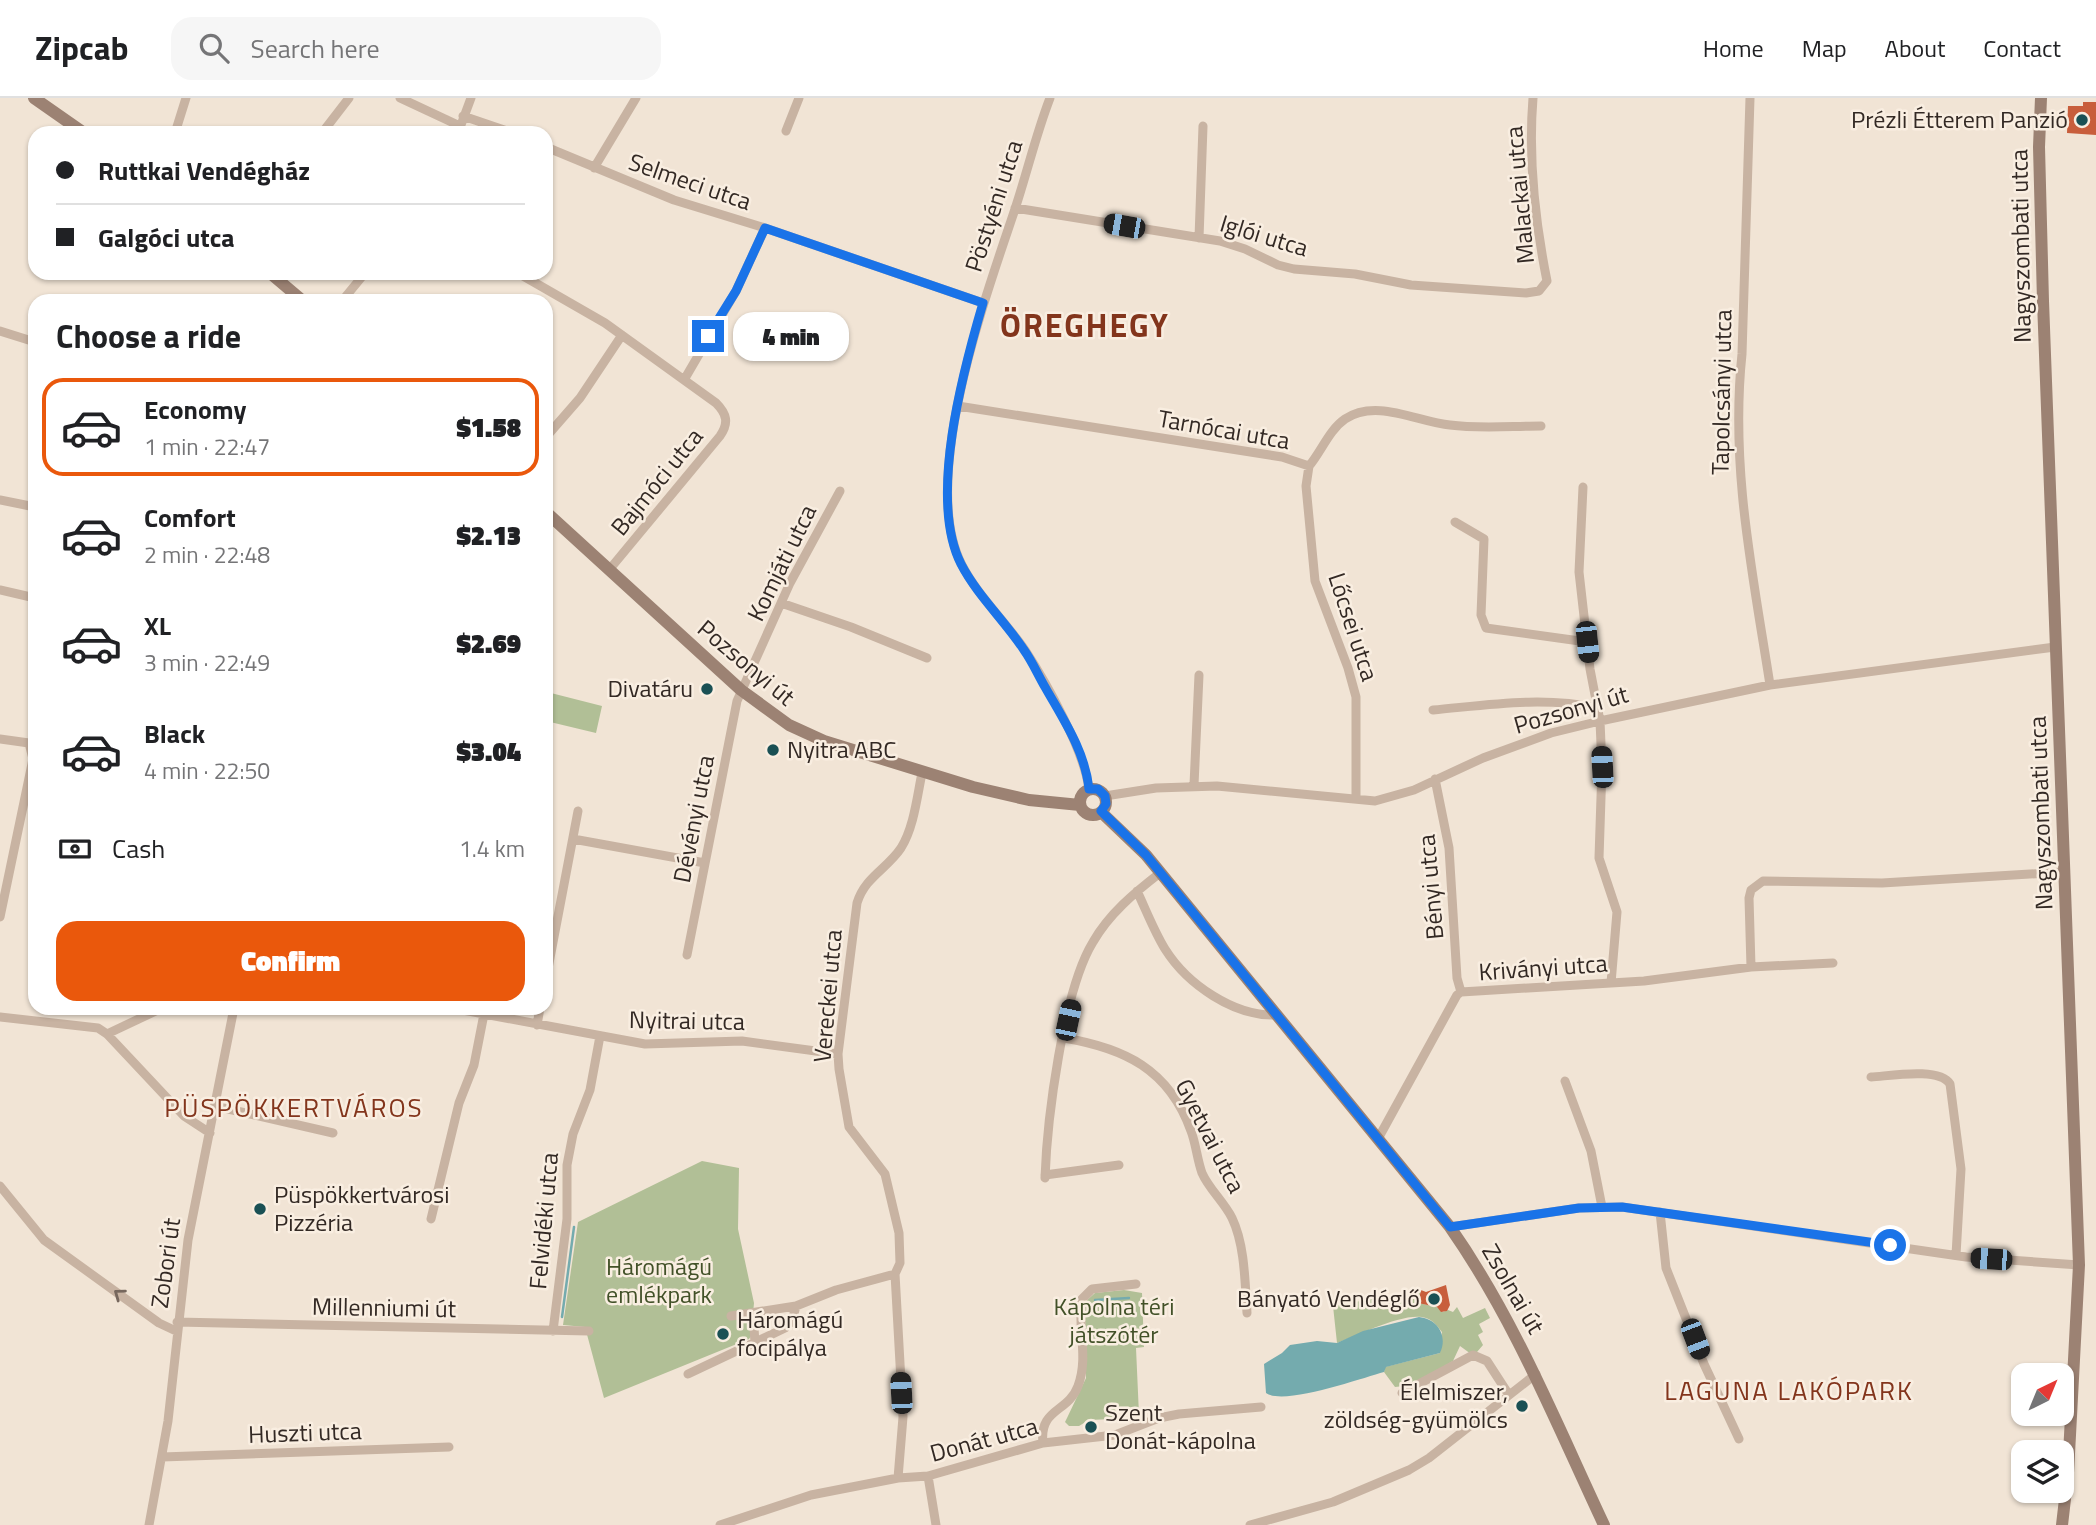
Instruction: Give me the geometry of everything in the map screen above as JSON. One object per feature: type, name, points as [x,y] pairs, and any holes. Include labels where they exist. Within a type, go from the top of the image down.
[{"type":"street","points":[[34,98],[74,126]]},
{"type":"street","points":[[177,126],[186,98]]},
{"type":"street","points":[[327,126],[349,98]]},
{"type":"street","points":[[400,98],[460,125],[471,98]]},
{"type":"street","points":[[594,168],[636,98]]},
{"type":"street","points":[[786,131],[799,98]]},
{"type":"street","name":"Pöstyéni utca","points":[[1050,98],[983,303],[958,406],[950,461],[948,506],[950,535],[970,578],[1024,650],[1037,672],[1078,747],[1087,771],[1089,789]]},
{"type":"street","name":"Malackai utca","points":[[1533,98],[1532,166],[1539,247],[1547,281],[1544,288]]},
{"type":"street","name":"Tapolcsányi utca","points":[[1750,98],[1742,354],[1738,394],[1738,459],[1744,521],[1770,685]]},
{"type":"street","name":"Nagyszombati utca","points":[[2041,98],[2039,147],[2043,301],[2080,1265],[2068,1473],[2062,1525]]},
{"type":"street","points":[[1199,238],[1203,126]]},
{"type":"street","name":"Selmeci utca","points":[[553,150],[674,200],[765,228],[983,303]]},
{"type":"street","name":"Iglói utca","points":[[1016,208],[1235,245],[1278,265],[1294,269],[1355,274],[1440,287],[1526,293],[1544,288]]},
{"type":"street","points":[[684,380],[736,291],[765,228]]},
{"type":"street","points":[[278,280],[295,294]]},
{"type":"street","points":[[348,294],[359,280]]},
{"type":"street","name":"Bajmóci utca","points":[[531,280],[572,302],[622,335],[722,409],[726,416],[724,430],[609,570]]},
{"type":"street","points":[[0,331],[28,340]]},
{"type":"street","points":[[553,430],[580,398],[622,335]]},
{"type":"street","name":"Tarnócai utca","points":[[958,406],[1282,457],[1310,466],[1338,426],[1353,415],[1367,412],[1397,412],[1452,426],[1541,426]]},
{"type":"street","name":"Lőcsei utca","points":[[1310,466],[1306,486],[1315,580],[1356,697],[1356,799]]},
{"type":"street","points":[[1583,487],[1578,555],[1587,642],[1600,721],[1602,767],[1599,858],[1617,912],[1611,983]]},
{"type":"street","name":"Komjáti utca","points":[[741,691],[781,603],[839,491]]},
{"type":"street","points":[[0,500],[28,506]]},
{"type":"street","name":"Pozsonyi út","points":[[553,518],[741,691],[766,711],[800,732],[922,774],[1005,795],[1080,805]]},
{"type":"street","points":[[1455,522],[1484,539],[1480,615],[1486,628],[1587,642]]},
{"type":"street","points":[[0,590],[28,596]]},
{"type":"street","points":[[781,603],[851,627],[927,659]]},
{"type":"street","name":"Pozsonyi út","points":[[1105,796],[1125,791],[1194,785],[1274,789],[1375,801],[1401,795],[1551,733],[1600,721],[1770,685],[2055,647]]},
{"type":"street","points":[[1194,785],[1199,675]]},
{"type":"street","name":"Dévényi utca","points":[[687,955],[734,711],[741,691]]},
{"type":"street","points":[[1433,710],[1518,701],[1558,702],[1597,708]]},
{"type":"street","points":[[0,739],[28,740]]},
{"type":"street","name":"Vereckei utca","points":[[898,1478],[903,1417],[895,1274],[900,1255],[898,1223],[880,1166],[849,1127],[838,1054],[857,903],[872,876],[901,847],[913,814],[922,774]]},
{"type":"street","name":"Bényi utca","points":[[1435,779],[1449,848],[1457,978],[1461,992]]},
{"type":"street","points":[[0,917],[28,783]]},
{"type":"street","points":[[1089,789],[1098,789],[1105,796],[1106,804],[1095,815],[1087,814],[1080,805],[1080,797],[1089,789]]},
{"type":"street","points":[[553,943],[579,811]]},
{"type":"street","name":"Zsolnai út","points":[[1101,811],[1136,844],[1450,1227],[1493,1292],[1536,1374],[1604,1525]]},
{"type":"street","points":[[573,839],[705,863]]},
{"type":"street","points":[[1751,967],[1749,898],[1751,890],[1763,881],[1882,883],[2064,872]]},
{"type":"street","points":[[1119,1165],[1045,1177],[1049,1132],[1064,1038],[1076,983],[1087,952],[1104,926],[1137,891],[1160,873]]},
{"type":"street","points":[[1137,891],[1167,951],[1188,976],[1235,1007],[1264,1016],[1277,1015]]},
{"type":"street","name":"Kriványi utca","points":[[1379,1138],[1461,992],[1611,983],[1751,967],[1833,963]]},
{"type":"street","points":[[107,1034],[147,1015]]},
{"type":"street","name":"Zobori út","points":[[149,1525],[162,1457],[190,1228],[233,1015]]},
{"type":"street","points":[[431,1219],[460,1103],[474,1065],[484,1015]]},
{"type":"street","name":"Nyitrai utca","points":[[489,1015],[646,1044],[750,1041],[838,1054]]},
{"type":"street","points":[[537,1025],[539,1015]]},
{"type":"street","points":[[0,1017],[83,1025],[107,1034],[184,1116],[210,1133]]},
{"type":"street","name":"Felvidéki utca","points":[[553,1331],[567,1219],[566,1165],[573,1134],[590,1090],[600,1036]]},
{"type":"street","name":"Gyetvai utca","points":[[1064,1038],[1104,1046],[1128,1055],[1158,1078],[1177,1102],[1191,1132],[1203,1175],[1233,1221],[1245,1280],[1247,1313]]},
{"type":"street","points":[[1871,1077],[1936,1074],[1948,1079],[1961,1169],[1956,1255]]},
{"type":"street","points":[[1564,1081],[1591,1152],[1602,1207]]},
{"type":"street","points":[[215,1106],[333,1133]]},
{"type":"street","points":[[0,1186],[44,1240],[159,1323],[177,1327]]},
{"type":"street","points":[[1450,1227],[1602,1207],[1660,1212],[1956,1255],[2080,1265]]},
{"type":"street","points":[[1660,1212],[1666,1268],[1704,1364],[1739,1439]]},
{"type":"street","points":[[732,1316],[796,1306],[836,1290],[895,1274]]},
{"type":"street","points":[[1042,1443],[1045,1420],[1069,1400],[1078,1386],[1084,1346],[1082,1299],[1092,1289],[1136,1284]]},
{"type":"street","points":[[688,1374],[785,1328],[796,1314],[796,1306]]},
{"type":"street","points":[[753,1313],[755,1343]]},
{"type":"street","name":"Millenniumi út","points":[[177,1327],[589,1331]]},
{"type":"street","points":[[1402,1393],[1473,1355],[1487,1361],[1509,1395]]},
{"type":"street","points":[[1250,1525],[1332,1502],[1409,1470],[1429,1458],[1536,1374]]},
{"type":"street","name":"Donát utca","points":[[720,1525],[797,1498],[898,1478],[928,1476],[1042,1443],[1115,1435],[1159,1418],[1180,1414],[1261,1406]]},
{"type":"street","name":"Huszti utca","points":[[162,1457],[449,1447]]},
{"type":"street","points":[[928,1476],[936,1525]]},
{"type":"green space","points":[[553,694],[602,706],[596,733],[553,723]]},
{"type":"green space","name":"Háromágú emlékpark","points":[[702,1161],[739,1168],[738,1229],[754,1303],[751,1336],[604,1398],[585,1327],[563,1325],[578,1222]]},
{"type":"green space","name":"Kápolna téri játszótér","points":[[1124,1290],[1142,1293],[1144,1347],[1136,1348],[1139,1415],[1136,1415],[1135,1407],[1115,1408],[1117,1419],[1113,1416],[1112,1419],[1089,1420],[1079,1426],[1069,1426],[1065,1422],[1086,1378],[1085,1302],[1095,1293]]},
{"type":"green space","points":[[1421,1290],[1418,1303],[1437,1307],[1443,1312],[1453,1312],[1457,1307],[1463,1318],[1485,1308],[1490,1318],[1479,1324],[1483,1332],[1478,1335],[1483,1345],[1471,1354],[1460,1346],[1453,1361],[1413,1385],[1395,1387],[1384,1372],[1385,1367],[1440,1353],[1442,1332],[1426,1318],[1406,1318],[1337,1343],[1333,1306]]},
{"type":"water","points":[[1419,1317],[1426,1318],[1440,1329],[1443,1340],[1440,1353],[1386,1367],[1384,1372],[1324,1390],[1289,1396],[1266,1393],[1264,1364],[1290,1345],[1317,1341],[1337,1343],[1363,1331]]},
{"type":"building","name":"Prézli Étterem Panzió","points":[[2083,102],[2096,102],[2096,135],[2067,133],[2068,106],[2083,106]]},
{"type":"building","name":"Bányató Vendéglő","points":[[1446,1285],[1450,1305],[1447,1311],[1441,1312],[1437,1307],[1418,1303],[1421,1290],[1426,1292]]},
{"type":"waterway","points":[[562,1317],[574,1227]]},
{"type":"waterway","points":[[1095,1300],[1129,1298]]},
{"type":"place","name":"Prézli Étterem Panzió","points":[[2082,120]]},
{"type":"place","name":"Divatáru","points":[[707,689]]},
{"type":"place","name":"Nyitra ABC","points":[[773,750]]},
{"type":"place","name":"Püspökkertvárosi Pizzéria","points":[[260,1209]]},
{"type":"place","name":"Bányató Vendéglő","points":[[1434,1299]]},
{"type":"place","name":"Háromágú focipálya","points":[[723,1334]]},
{"type":"place","name":"Élelmiszer, zöldség-gyümölcs","points":[[1522,1406]]},
{"type":"place","name":"Szent Donát-kápolna","points":[[1091,1427]]},
{"type":"district","name":"ÖREGHEGY","points":[[1085,326]]},
{"type":"district","name":"PÜSPÖKKERTVÁROS","points":[[294,1108]]},
{"type":"district","name":"LAGUNA LAKÓPARK","points":[[1789,1391]]},
{"type":"route","points":[[708,336],[736,291],[765,228],[983,303],[958,406],[950,461],[948,522],[961,564],[1031,661],[1078,747],[1087,771],[1089,789],[1098,789],[1105,796],[1106,804],[1101,811],[1146,855],[1409,1173],[1450,1227],[1579,1208],[1622,1207],[1890,1245]]}]
